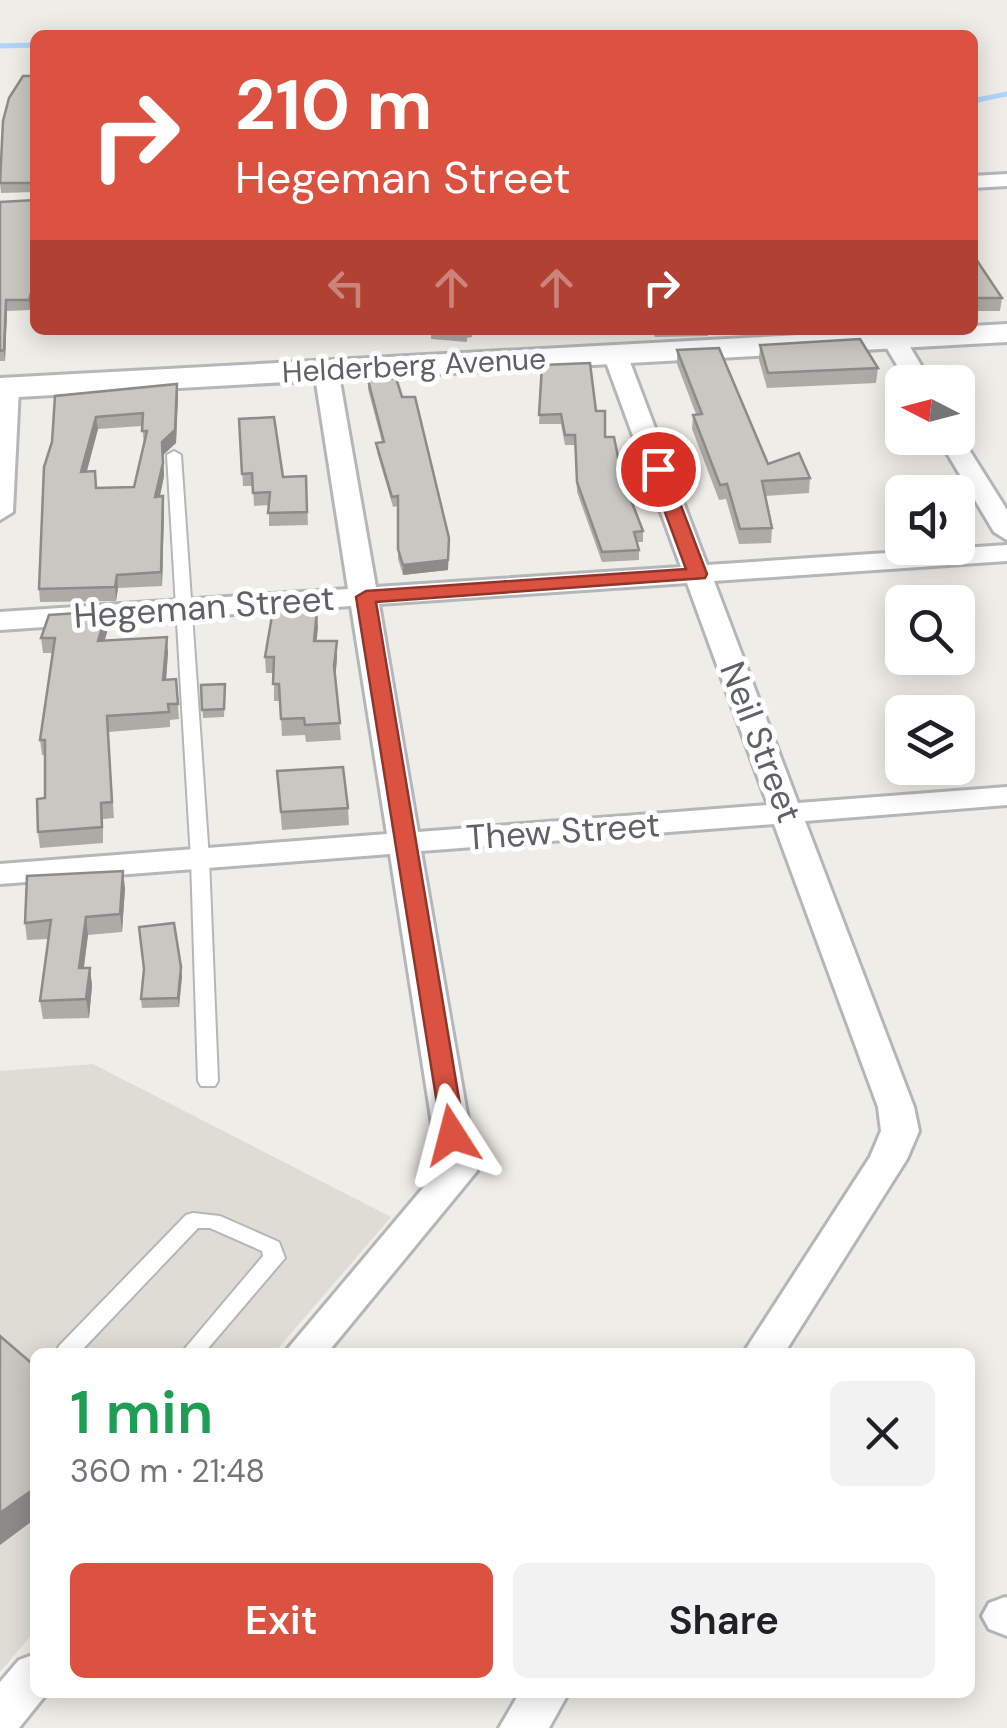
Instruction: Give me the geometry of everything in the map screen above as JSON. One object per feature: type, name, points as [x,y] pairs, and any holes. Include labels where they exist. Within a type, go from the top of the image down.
[{"type":"street","points":[[978,182],[1007,180]]},
{"type":"street","name":"Helderberg Avenue","points":[[978,333],[1007,333]]},
{"type":"street","name":"Helderberg Avenue","points":[[4,388],[615,354],[876,335]]},
{"type":"street","points":[[891,335],[909,365]]},
{"type":"street","name":"Neil Street","points":[[615,354],[896,1107],[900,1131],[888,1160],[767,1348]]},
{"type":"street","points":[[308,1348],[458,1171],[326,370]]},
{"type":"street","points":[[0,512],[4,388]]},
{"type":"street","points":[[961,455],[1007,532]]},
{"type":"street","name":"Hegeman Street","points":[[0,621],[1007,553]]},
{"type":"street","name":"Thew Street","points":[[0,874],[1007,796]]},
{"type":"street","points":[[0,1716],[30,1680]]},
{"type":"street","points":[[523,1728],[542,1698]]},
{"type":"lane","points":[[174,455],[200,859],[208,1082]]},
{"type":"lane","points":[[70,1348],[194,1220],[213,1221],[272,1248],[274,1258],[196,1348]]},
{"type":"shaded area","points":[[93,1064],[391,1217],[278,1348],[30,1348],[30,1637],[0,1672],[0,1071]]},
{"type":"building","points":[[23,76],[30,76],[30,183],[0,183],[3,121],[9,98]]},
{"type":"building","points":[[30,200],[30,297],[29,300],[6,300],[4,350],[0,351],[0,202]]},
{"type":"building","points":[[978,262],[1002,298],[978,298]]},
{"type":"building","points":[[860,339],[878,368],[768,373],[760,345]]},
{"type":"building","points":[[719,348],[768,464],[799,453],[810,478],[762,481],[772,528],[740,529],[727,484],[720,485],[693,415],[702,414],[677,350]]},
{"type":"building","points":[[590,363],[596,411],[605,411],[605,437],[614,437],[622,477],[643,531],[634,532],[639,550],[602,552],[577,482],[575,435],[565,435],[561,414],[539,415],[542,365]]},
{"type":"building","points":[[396,378],[402,397],[415,397],[449,538],[448,560],[403,565],[398,549],[398,496],[392,497],[376,443],[384,442],[368,380]]},
{"type":"building","points":[[177,384],[175,430],[162,442],[163,463],[155,497],[163,496],[161,572],[117,575],[115,587],[39,589],[44,467],[52,442],[55,396]],"holes":[[[143,413],[142,431],[147,431],[134,487],[96,488],[95,471],[81,472],[96,417]]]},
{"type":"building","points":[[274,417],[283,477],[306,476],[307,512],[268,513],[270,492],[253,493],[252,473],[242,474],[239,419]]},
{"type":"building","points":[[273,610],[317,610],[314,641],[337,641],[334,666],[340,723],[305,725],[304,718],[281,719],[279,684],[273,684],[274,657],[265,657]]},
{"type":"building","points":[[107,611],[98,641],[167,637],[163,680],[176,679],[178,704],[168,704],[169,712],[107,716],[112,802],[101,803],[102,827],[38,832],[37,799],[45,798],[45,740],[40,740],[55,638],[41,638],[49,615]]},
{"type":"building","points":[[225,684],[224,709],[202,710],[201,685]]},
{"type":"building","points":[[343,767],[348,808],[281,812],[277,771]]},
{"type":"building","points":[[123,871],[120,914],[86,917],[79,968],[90,968],[86,999],[40,1001],[51,920],[25,923],[27,876]]},
{"type":"building","points":[[174,923],[181,967],[178,998],[141,999],[144,969],[139,927]]},
{"type":"building","points":[[0,1336],[30,1362],[30,1492],[0,1513]]},
{"type":"waterway","points":[[0,46],[30,45]]},
{"type":"waterway","points":[[978,100],[1007,94]]},
{"type":"route","points":[[452,1135],[366,597],[698,574],[658,469]]}]
